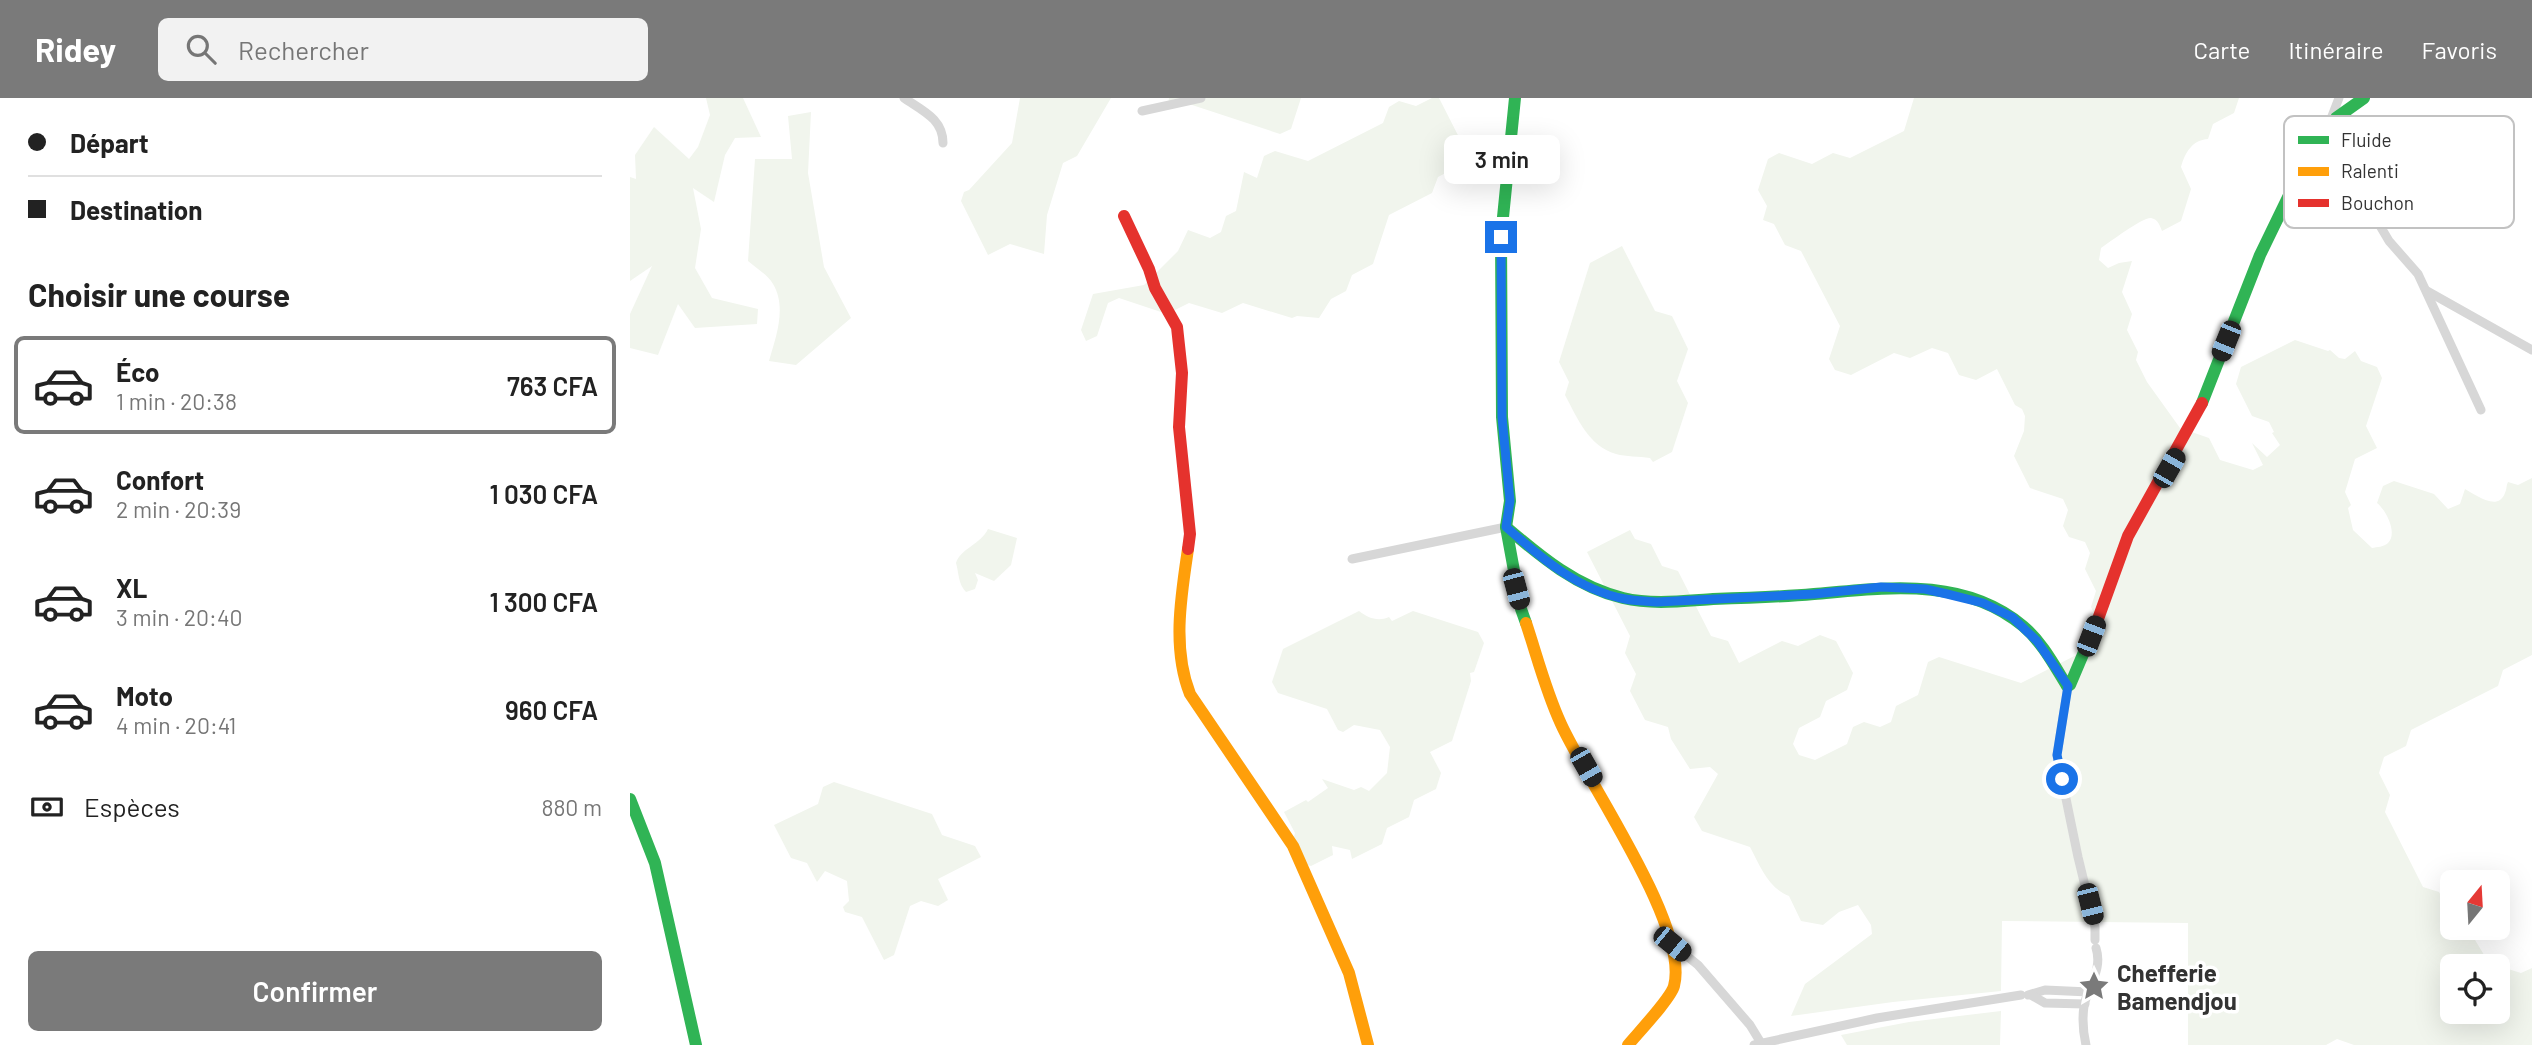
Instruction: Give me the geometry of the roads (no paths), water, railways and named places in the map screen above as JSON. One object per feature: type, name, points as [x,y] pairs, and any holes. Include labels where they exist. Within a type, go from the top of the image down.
[{"type":"street","points":[[904,98],[938,123],[943,129],[943,143]]},
{"type":"street","points":[[1142,111],[1201,98]]},
{"type":"street","points":[[1516,98],[1501,237],[1502,417],[1510,501],[1506,527],[1521,609],[1560,723],[1646,877],[1672,944],[1676,961],[1674,988],[1628,1045]]},
{"type":"street","points":[[2332,116],[2339,98]]},
{"type":"street","points":[[2339,116],[2364,98]]},
{"type":"street","points":[[2087,1045],[2083,1030],[2084,1004],[2099,965],[2095,927],[2057,755],[2068,686],[2114,579],[2128,536],[2198,414],[2260,255],[2284,206]]},
{"type":"street","points":[[1124,216],[1155,288],[1177,327],[1182,373],[1179,427],[1190,534],[1180,601],[1182,674],[1190,694],[1293,846],[1349,973],[1368,1045]]},
{"type":"street","points":[[2381,228],[2389,242],[2418,274],[2481,410]]},
{"type":"street","points":[[2427,291],[2532,350]]},
{"type":"street","points":[[1352,559],[1506,527]]},
{"type":"street","points":[[1506,527],[1554,567],[1573,579],[1624,599],[1657,602],[1800,595],[1881,587],[1925,589],[1983,603],[2026,627],[2068,686]]},
{"type":"street","points":[[630,799],[654,863],[696,1045]]},
{"type":"street","points":[[1672,944],[1698,965],[1750,1025],[1757,1044],[1877,1018],[2045,990],[2089,992]]},
{"type":"street","points":[[2026,995],[2045,1003],[2084,1004]]},
{"type":"place","name":"Chefferie Bamendjou","points":[[2094,986]]}]
